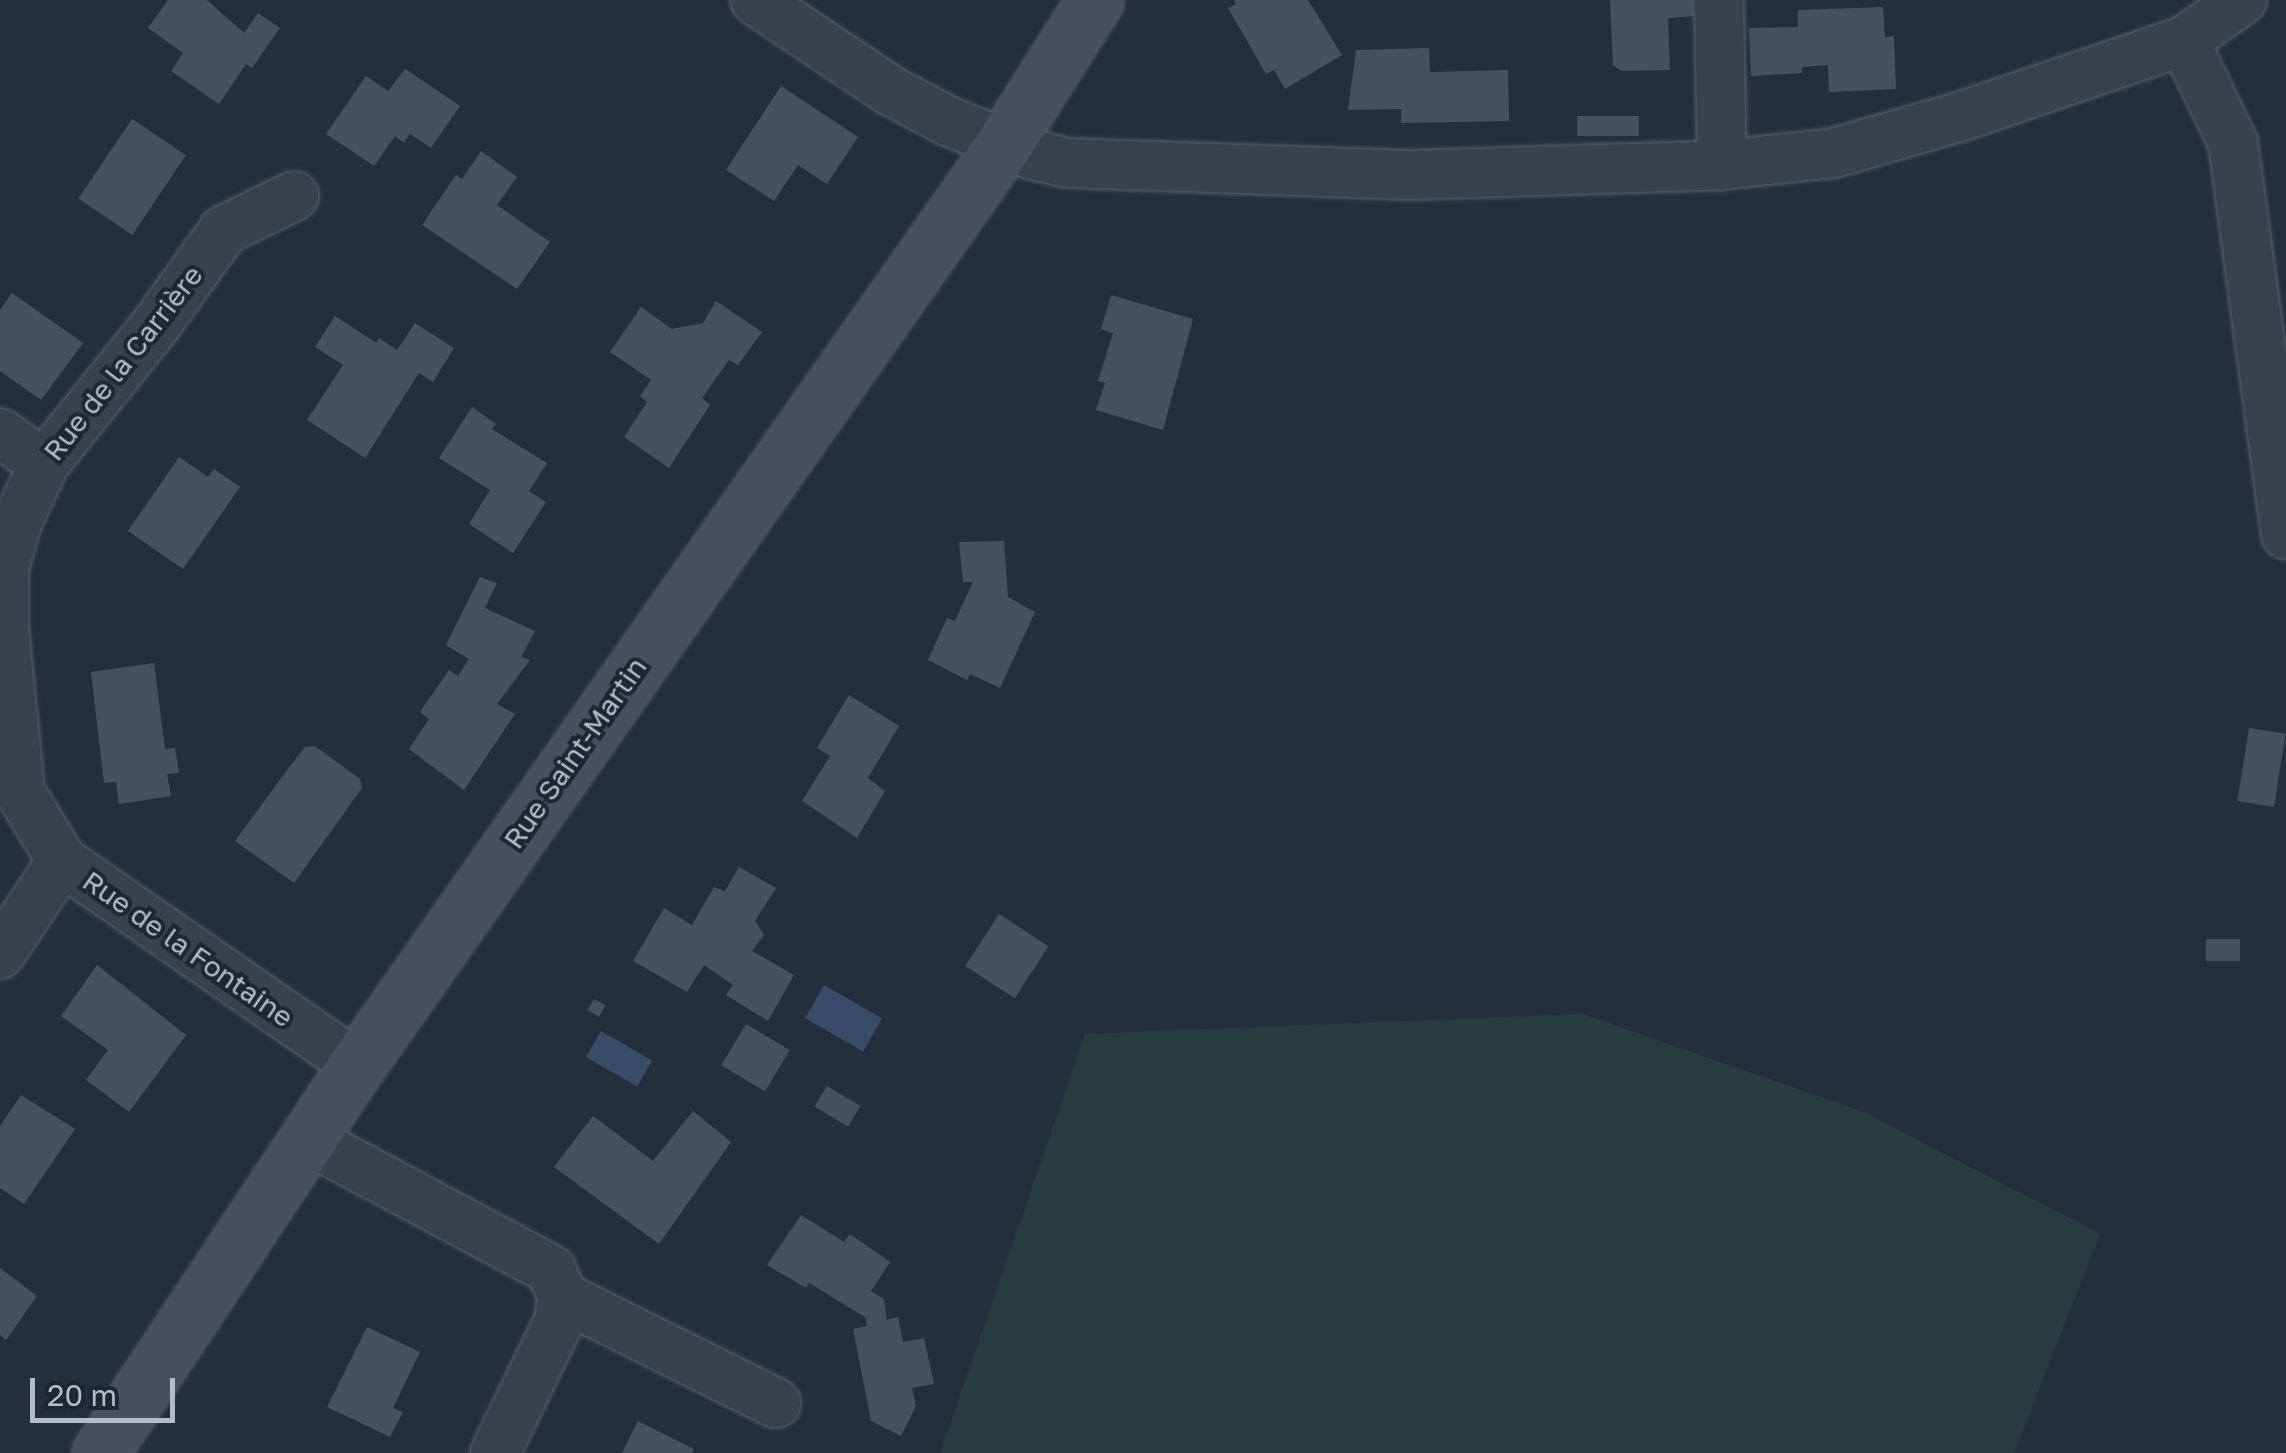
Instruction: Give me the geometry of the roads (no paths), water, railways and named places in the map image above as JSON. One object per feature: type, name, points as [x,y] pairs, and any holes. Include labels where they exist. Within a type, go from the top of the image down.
[{"type":"main road","name":"Rue Saint-Martin","points":[[100,1453],[357,1065],[1004,144],[1095,0]]},
{"type":"street","points":[[1719,0],[1722,165]]},
{"type":"street","points":[[762,2],[891,91],[1004,144],[1068,163],[1391,174],[1722,165],[1834,153],[1962,116],[2184,41],[2242,0]]},
{"type":"street","points":[[2184,41],[2233,142],[2286,534]]},
{"type":"street","name":"Rue de la Carrière","points":[[62,862],[20,792],[4,628],[4,568],[18,522],[44,464],[158,322],[224,230],[294,196]]},
{"type":"street","points":[[0,433],[44,464]]},
{"type":"street","name":"Rue de la Fontaine","points":[[0,954],[62,862],[357,1065]]},
{"type":"street","points":[[309,1140],[551,1270],[564,1297],[559,1321],[496,1453]]},
{"type":"street","points":[[564,1297],[776,1404]]},
{"type":"water","points":[[824,985],[882,1018],[863,1051],[805,1018]]},
{"type":"water","points":[[601,1031],[652,1060],[637,1086],[586,1057]]}]
